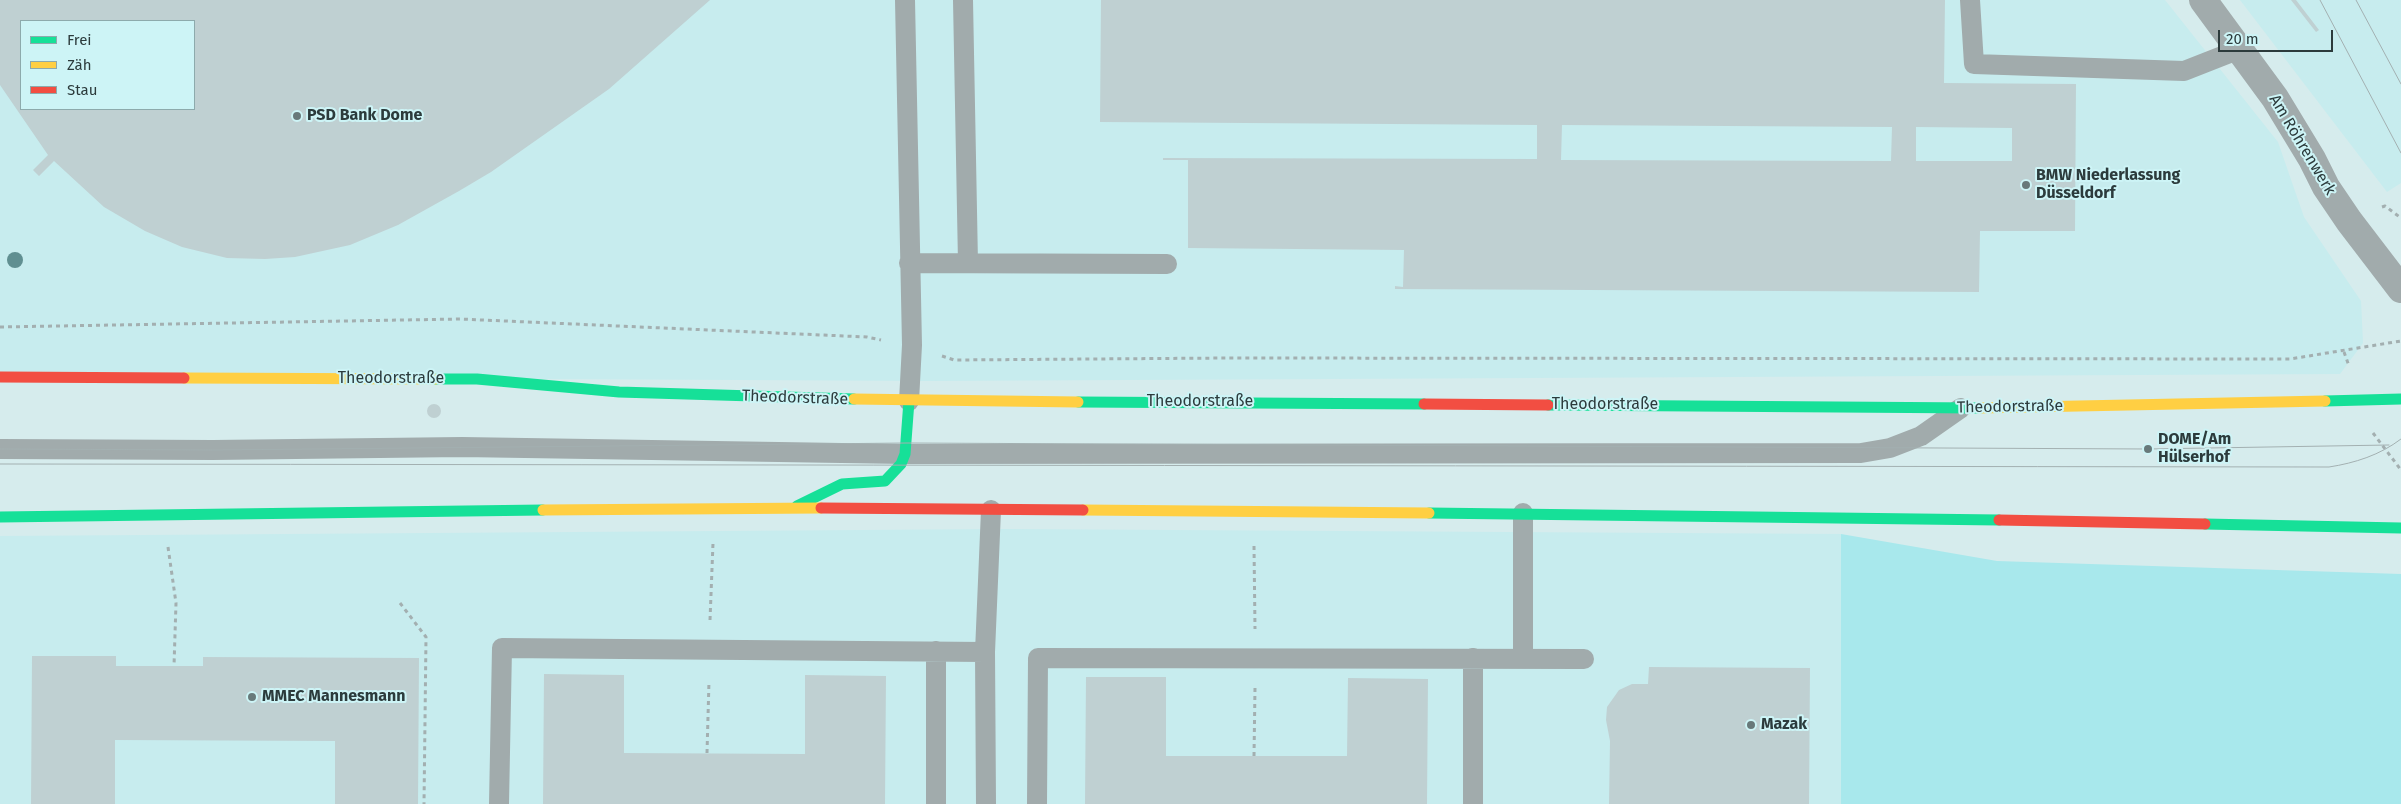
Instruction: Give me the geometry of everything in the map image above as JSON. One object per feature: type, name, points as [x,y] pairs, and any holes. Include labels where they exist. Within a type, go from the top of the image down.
[{"type":"main road","name":"Theodorstraße","points":[[0,377],[477,379],[619,392],[909,401],[1961,408],[2401,400]]},
{"type":"main road","points":[[793,508],[842,484],[885,481],[901,464],[905,454],[909,401]]},
{"type":"main road","points":[[0,517],[494,509],[714,510],[793,508],[1854,517],[2401,528]]},
{"type":"street","name":"Am Röhrenwerk","points":[[2203,0],[2275,98],[2312,159],[2326,187],[2401,289]]},
{"type":"lane","points":[[905,0],[912,346],[909,401]]},
{"type":"lane","points":[[964,0],[968,263]]},
{"type":"lane","points":[[1970,0],[1974,64],[2184,70],[2240,49]]},
{"type":"lane","points":[[909,262],[1167,264]]},
{"type":"lane","points":[[0,449],[213,450],[462,447],[905,454],[1861,453],[1890,448],[1921,436],[1961,408]]},
{"type":"lane","points":[[986,804],[986,652],[990,510]]},
{"type":"lane","points":[[1523,513],[1524,658]]},
{"type":"lane","points":[[500,804],[502,648],[986,652]]},
{"type":"lane","points":[[936,651],[936,804]]},
{"type":"lane","points":[[1038,804],[1038,658],[1584,659]]},
{"type":"lane","points":[[1473,658],[1473,804]]},
{"type":"path","points":[[2385,206],[2401,218]]},
{"type":"path","points":[[0,327],[460,319],[867,337],[912,346],[954,360],[1228,358],[2290,359],[2401,341]]},
{"type":"path","points":[[2375,438],[2401,470]]},
{"type":"path","points":[[163,514],[176,603],[174,666]]},
{"type":"path","points":[[400,603],[426,637],[424,804]]},
{"type":"shaded area","points":[[0,0],[2165,0],[2278,142],[2304,217],[2361,301],[2363,343],[2340,374],[926,381],[0,376]]},
{"type":"shaded area","points":[[2240,0],[2401,0],[2401,183],[2387,192]]},
{"type":"shaded area","points":[[1006,529],[1841,534],[1841,804],[0,804],[0,536]]},
{"type":"shaded area","points":[[1841,534],[1997,561],[2401,574],[2401,804],[1841,804]]},
{"type":"building","name":"PSD Bank Dome","points":[[0,0],[710,0],[609,89],[491,172],[398,225],[350,245],[295,257],[265,259],[227,258],[182,247],[145,231],[104,207],[54,161],[39,176],[33,170],[48,155],[0,85]]},
{"type":"building","points":[[1101,0],[1945,0],[1944,83],[2076,84],[2075,231],[1980,231],[1979,292],[1395,289],[1395,286],[1403,287],[1404,250],[1188,248],[1188,160],[1163,160],[1163,158],[1537,159],[1537,125],[1100,122]],"holes":[[[1562,125],[1892,127],[1891,161],[1561,160]],[[1916,127],[2012,128],[2012,161],[1916,161]]]},
{"type":"building","points":[[2291,0],[2296,0],[2319,30],[2316,32]]},
{"type":"building","points":[[431,404],[437,404],[441,411],[437,418],[431,418],[427,414],[427,408]]},
{"type":"building","points":[[32,656],[116,656],[116,666],[203,666],[203,657],[419,658],[418,804],[335,804],[335,741],[115,740],[115,804],[31,804]]},
{"type":"building","points":[[1649,667],[1810,668],[1809,804],[1609,804],[1610,741],[1606,720],[1607,707],[1619,690],[1632,684],[1648,684]]},
{"type":"building","points":[[544,674],[624,675],[624,753],[805,754],[805,675],[886,676],[885,804],[543,804]]},
{"type":"building","points":[[1086,677],[1166,677],[1166,756],[1347,756],[1348,678],[1428,679],[1427,804],[1085,804]]},
{"type":"tram line","points":[[2320,0],[2401,153]]},
{"type":"tram line","points":[[2356,0],[2401,84]]},
{"type":"tram line","points":[[0,464],[2329,467],[2367,457],[2385,450],[2401,439]]},
{"type":"tram line","points":[[0,449],[213,450],[907,443],[2148,449],[2389,445]]},
{"type":"traffic: fast","points":[[435,379],[477,379],[619,392],[854,399]]},
{"type":"traffic: fast","points":[[2325,401],[2401,399]]},
{"type":"traffic: fast","points":[[797,506],[842,484],[885,481],[901,464],[905,454],[909,401]]},
{"type":"traffic: fast","points":[[1078,402],[1424,404]]},
{"type":"traffic: fast","points":[[1548,405],[1980,408]]},
{"type":"traffic: fast","points":[[0,517],[543,510]]},
{"type":"traffic: fast","points":[[1429,513],[1999,520]]},
{"type":"traffic: fast","points":[[2205,524],[2401,528]]},
{"type":"traffic: slow","points":[[184,378],[435,379]]},
{"type":"traffic: slow","points":[[854,399],[1078,402]]},
{"type":"traffic: slow","points":[[1980,408],[2325,401]]},
{"type":"traffic: slow","points":[[543,510],[821,508]]},
{"type":"traffic: slow","points":[[1083,510],[1429,513]]},
{"type":"traffic: jam","points":[[0,377],[184,378]]},
{"type":"traffic: jam","points":[[1424,404],[1548,405]]},
{"type":"traffic: jam","points":[[821,508],[1083,510]]},
{"type":"traffic: jam","points":[[1999,520],[2205,524]]},
{"type":"place","name":"PSD Bank Dome","points":[[297,116]]},
{"type":"place","name":"BMW Niederlassung Düsseldorf","points":[[2026,185]]},
{"type":"place","name":"DOME/Am Hülserhof","points":[[2148,449]]},
{"type":"place","name":"MMEC Mannesmann","points":[[252,697]]},
{"type":"place","name":"Mazak","points":[[1751,725]]}]
